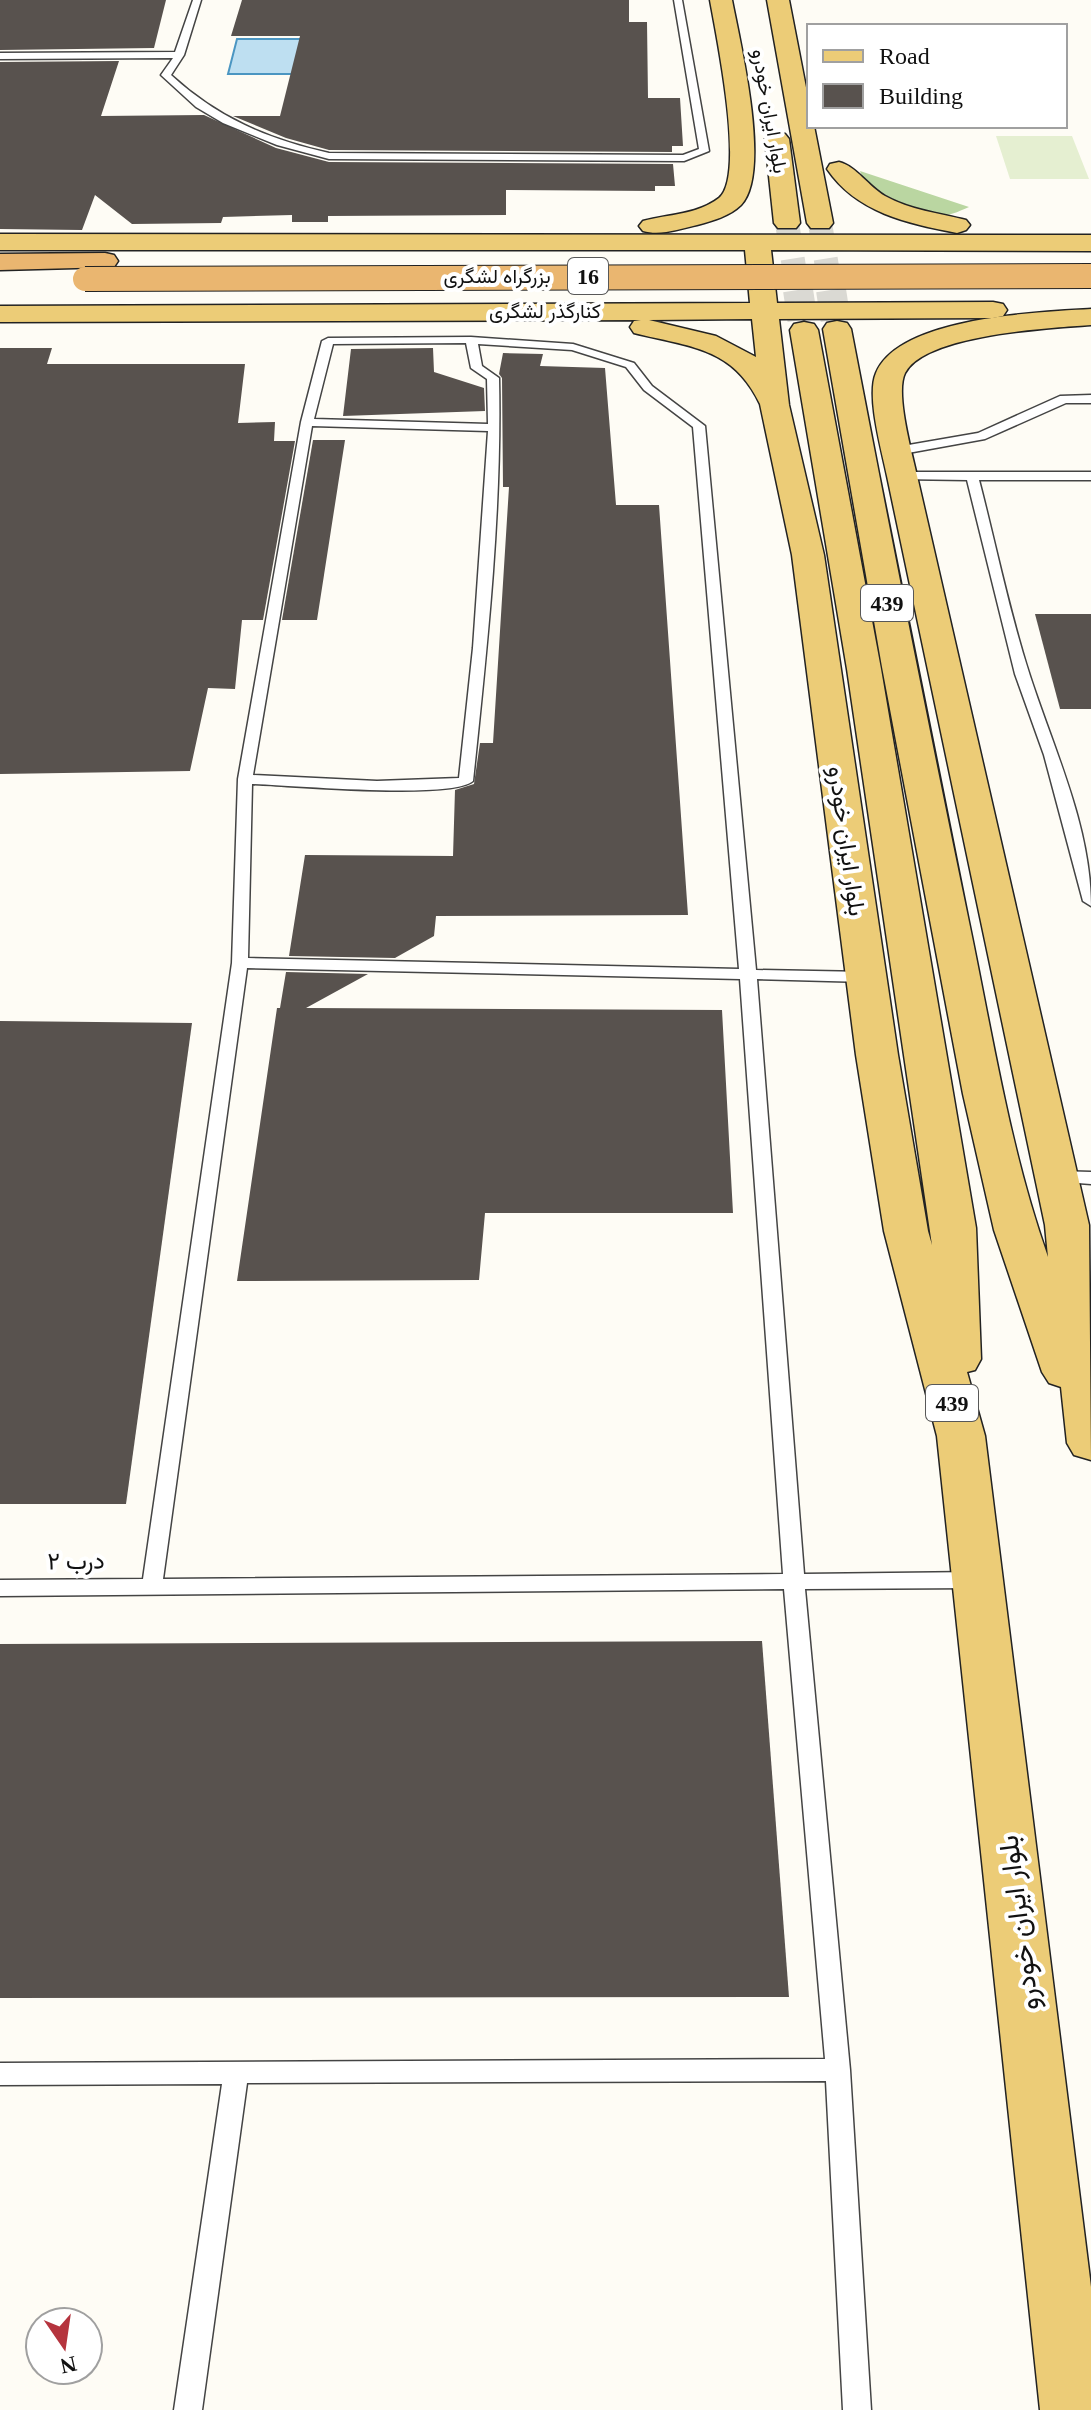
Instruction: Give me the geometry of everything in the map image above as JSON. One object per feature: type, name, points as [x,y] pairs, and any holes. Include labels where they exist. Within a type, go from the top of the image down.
[{"type":"highway","name":"بزرگراه لشگری","points":[[0,280],[95,270],[1091,261]]},
{"type":"highway","name":"بزرگراه لشگری","points":[[0,262],[95,270],[1091,276]]},
{"type":"main road","name":"بلوار ایران خودرو","points":[[346,244],[576,234],[657,226],[692,218],[733,199],[741,187],[744,174],[721,0]]},
{"type":"main road","name":"بلوار ایران خودرو","points":[[778,0],[820,223]]},
{"type":"main road","name":"بلوار ایران خودرو","points":[[774,121],[787,223]]},
{"type":"main road","points":[[834,140],[865,310]]},
{"type":"main road","points":[[839,169],[860,194],[927,220],[1000,230],[1091,233]]},
{"type":"main road","points":[[0,242],[1091,243]]},
{"type":"main road","name":"بلوار ایران خودرو","points":[[757,242],[775,405],[808,555],[866,977],[906,1231],[961,1436]]},
{"type":"main road","points":[[0,314],[153,302],[659,299],[693,292],[702,286],[705,279],[699,264],[672,252],[611,247],[457,244]]},
{"type":"main road","points":[[1091,253],[944,254],[912,259],[904,265],[902,273],[912,293],[926,298],[1091,301]]},
{"type":"main road","name":"کنارگذر لشگری","points":[[0,314],[1091,310]]},
{"type":"main road","points":[[0,314],[148,322],[619,323],[675,332],[716,346],[744,361],[762,377],[775,405]]},
{"type":"main road","points":[[897,451],[888,376],[898,360],[929,344],[968,331],[1091,317]]},
{"type":"main road","name":"439","points":[[837,329],[984,1094],[1016,1230],[1091,1444]]},
{"type":"main road","name":"بلوار ایران خودرو","points":[[804,330],[864,669],[954,1228],[961,1436],[1073,2410]]},
{"type":"main road","name":"439","points":[[897,451],[1074,1178],[1067,1225],[1091,1444]]},
{"type":"lane","points":[[197,0],[179,55],[166,75],[200,106],[238,125],[313,153],[352,158],[684,158],[704,151],[678,0]]},
{"type":"lane","points":[[0,56],[179,55]]},
{"type":"lane","points":[[245,779],[377,785],[456,784],[466,781],[480,648],[494,428],[493,378],[477,368],[471,340]]},
{"type":"lane","points":[[152,1586],[240,963],[245,779],[307,422],[328,341],[471,340],[573,347],[630,365],[648,388],[699,426],[748,974],[794,1581],[838,2070],[857,2410]]},
{"type":"lane","points":[[897,451],[981,436],[1064,399],[1091,399]]},
{"type":"lane","points":[[307,422],[494,428]]},
{"type":"lane","points":[[897,451],[972,475],[1091,476]]},
{"type":"lane","points":[[972,475],[1022,674],[1051,755],[1091,901]]},
{"type":"lane","points":[[240,963],[866,977]]},
{"type":"lane","name":"درب ۲","points":[[0,1588],[978,1580]]},
{"type":"lane","points":[[0,2074],[838,2070]]},
{"type":"lane","points":[[188,2410],[236,2075]]},
{"type":"green space","points":[[996,136],[1072,136],[1089,179],[1010,179]]},
{"type":"green space","points":[[860,171],[969,207],[947,215],[923,211],[884,194],[864,179]]},
{"type":"water","points":[[237,39],[416,39],[411,74],[228,74]]},
{"type":"building","points":[[0,0],[166,0],[154,48],[0,50]]},
{"type":"building","points":[[242,0],[629,0],[629,22],[647,22],[648,98],[680,98],[683,146],[672,146],[672,152],[329,150],[286,138],[233,116],[280,116],[300,36],[231,36]]},
{"type":"building","points":[[119,61],[101,116],[204,115],[276,148],[329,162],[673,164],[675,186],[655,186],[655,191],[506,190],[506,215],[328,216],[328,222],[292,222],[292,215],[223,217],[221,223],[132,224],[95,195],[82,230],[0,229],[0,62]]},
{"type":"building","points":[[0,348],[52,348],[47,364],[245,364],[238,423],[275,422],[274,441],[295,441],[263,620],[242,620],[235,689],[208,688],[190,771],[0,774]]},
{"type":"building","points":[[433,348],[434,372],[484,388],[485,411],[343,416],[351,349]]},
{"type":"building","points":[[503,353],[543,354],[540,366],[605,368],[616,505],[659,505],[688,915],[436,916],[434,936],[395,958],[289,956],[305,855],[453,856],[455,790],[474,784],[480,743],[493,743],[509,487],[503,487],[502,378],[499,374]]},
{"type":"building","points":[[313,440],[345,440],[317,620],[282,620]]},
{"type":"building","points":[[1035,614],[1091,614],[1091,709],[1060,709]]},
{"type":"building","points":[[286,972],[368,974],[306,1008],[722,1010],[733,1213],[485,1213],[479,1280],[237,1281],[277,1008],[280,1008]]},
{"type":"building","points":[[0,1021],[192,1023],[126,1504],[0,1504]]},
{"type":"building","points":[[762,1641],[789,1997],[0,1998],[0,1644]]},
{"type":"tunnel","points":[[787,223],[798,292]]},
{"type":"tunnel","points":[[820,223],[831,292]]},
{"type":"tunnel","points":[[798,290],[804,330]]},
{"type":"tunnel","points":[[831,290],[837,329]]}]
